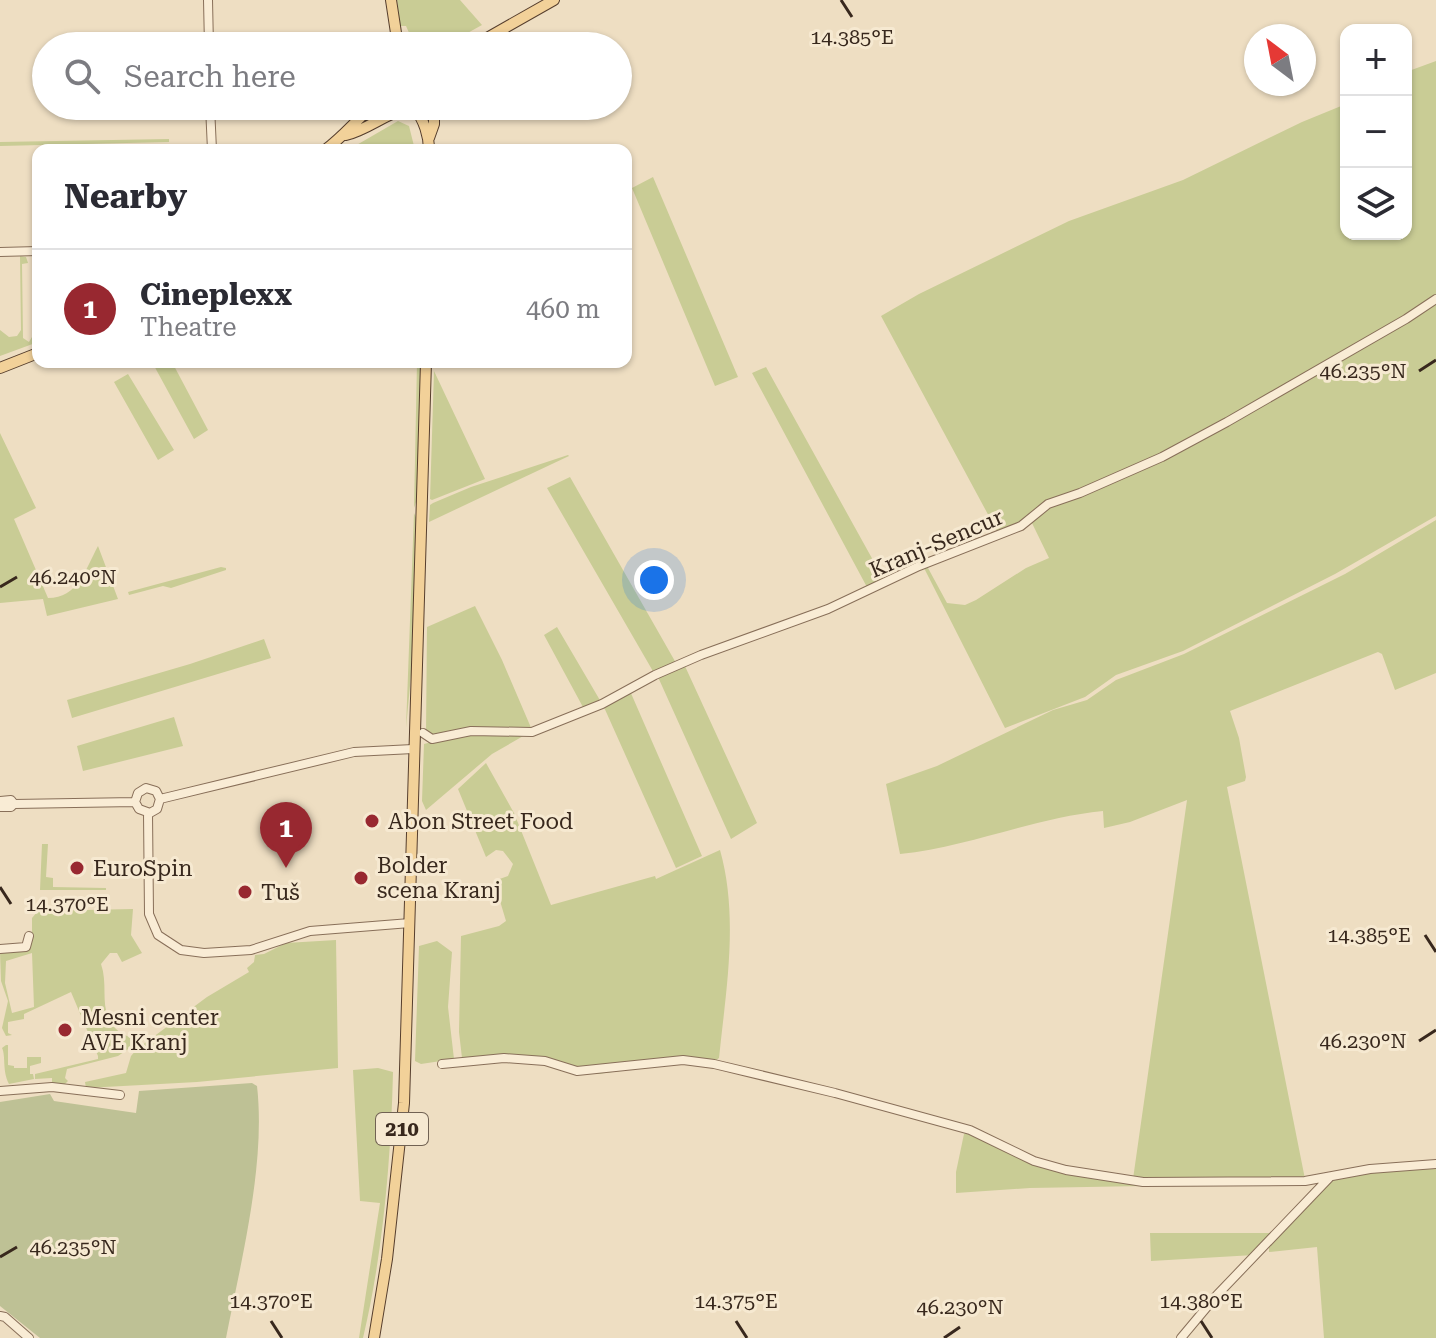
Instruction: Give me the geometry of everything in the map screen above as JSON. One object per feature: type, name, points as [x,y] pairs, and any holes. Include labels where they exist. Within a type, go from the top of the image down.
[{"type":"main road","points":[[391,0],[395,32]]},
{"type":"main road","points":[[500,32],[554,0]]},
{"type":"main road","points":[[356,128],[362,120]]},
{"type":"main road","points":[[333,144],[369,120]]},
{"type":"main road","points":[[356,128],[376,120]]},
{"type":"main road","points":[[423,120],[430,139]]},
{"type":"main road","points":[[0,368],[32,355]]},
{"type":"main road","name":"210","points":[[374,1338],[391,1228],[404,1103],[426,368]]},
{"type":"street","points":[[208,0],[209,32]]},
{"type":"street","points":[[211,120],[212,144]]},
{"type":"street","points":[[0,252],[32,251]]},
{"type":"street","name":"Kranj-Sencur","points":[[423,733],[432,739],[471,731],[532,732],[602,704],[655,675],[701,655],[828,609],[919,566],[1021,526],[1048,504],[1162,457],[1436,299]]},
{"type":"street","points":[[160,799],[354,752],[413,749]]},
{"type":"street","points":[[146,788],[156,791],[160,799],[157,809],[148,813],[139,809],[135,802],[138,793],[146,788]]},
{"type":"street","points":[[0,801],[11,800],[14,804]]},
{"type":"street","points":[[0,807],[14,804],[135,802]]},
{"type":"street","points":[[148,813],[149,914],[158,935],[181,950],[204,953],[251,950],[310,931],[410,923]]},
{"type":"street","points":[[0,949],[26,947],[29,936]]},
{"type":"street","points":[[442,1064],[504,1058],[545,1061],[577,1071],[683,1060],[714,1064],[970,1130],[1034,1161],[1066,1170],[1143,1182],[1282,1182],[1381,1168],[1436,1164]]},
{"type":"street","points":[[0,1091],[52,1087],[120,1095]]},
{"type":"street","points":[[1181,1338],[1217,1295],[1330,1177]]},
{"type":"street","points":[[0,1316],[29,1338]]},
{"type":"green space","points":[[397,0],[460,0],[482,25],[469,32],[409,32],[406,26],[400,26]]},
{"type":"green space","points":[[1436,61],[1436,516],[1335,574],[1183,651],[1116,675],[1085,697],[1005,728],[924,568],[928,568],[947,603],[965,605],[1026,568],[1049,558],[1031,521],[1026,519],[998,533],[881,316],[919,294],[1069,221],[1183,180],[1340,106],[1340,240],[1412,240],[1412,70]]},
{"type":"green space","points":[[398,121],[409,126],[414,144],[358,144]]},
{"type":"green space","points":[[169,139],[169,142],[0,146],[0,142]]},
{"type":"green space","points":[[653,177],[738,377],[715,386],[632,188]]},
{"type":"green space","points":[[20,256],[26,257],[28,263],[22,264],[23,338],[29,342],[32,337],[32,344],[0,356],[0,330],[9,337],[17,336],[21,330]]},
{"type":"green space","points":[[766,367],[884,580],[868,589],[752,373]]},
{"type":"green space","points":[[155,368],[175,368],[208,430],[194,439]]},
{"type":"green space","points":[[417,368],[421,368],[417,499],[414,508]]},
{"type":"green space","points":[[434,371],[485,479],[432,500],[430,499]]},
{"type":"green space","points":[[128,374],[174,450],[158,460],[114,382]]},
{"type":"green space","points":[[0,433],[36,508],[14,519],[48,598],[58,597],[74,588],[98,546],[118,599],[47,616],[43,599],[0,603]]},
{"type":"green space","points":[[568,455],[429,522],[430,505],[433,503]]},
{"type":"green space","points":[[570,477],[676,663],[654,673],[547,488]]},
{"type":"green space","points":[[414,513],[417,520],[413,654],[406,728]]},
{"type":"green space","points":[[1436,520],[1436,673],[1395,690],[1382,654],[1378,652],[1230,711],[1246,777],[1245,781],[1227,787],[1305,1179],[1133,1179],[1187,800],[1130,822],[1104,828],[1103,811],[900,854],[886,784],[937,766],[1053,710],[1087,700],[1116,680],[1184,654],[1345,574]]},
{"type":"green space","points":[[221,567],[226,570],[171,588],[163,586],[129,595],[128,592]]},
{"type":"green space","points":[[475,606],[532,730],[433,737],[426,732],[427,627]]},
{"type":"green space","points":[[557,627],[601,702],[584,709],[544,635]]},
{"type":"green space","points":[[264,639],[271,658],[72,718],[67,700]]},
{"type":"green space","points":[[684,664],[757,823],[731,839],[658,677]]},
{"type":"green space","points":[[630,691],[702,856],[676,868],[603,705]]},
{"type":"green space","points":[[174,717],[183,746],[83,771],[77,746]]},
{"type":"green space","points":[[463,734],[525,735],[492,754],[426,810],[422,801],[424,744]]},
{"type":"green space","points":[[486,763],[514,813],[551,905],[655,876],[656,879],[720,850],[729,901],[729,954],[719,1058],[710,1065],[671,1064],[598,1074],[578,1073],[545,1063],[462,1058],[459,1032],[461,936],[499,926],[506,921],[494,881],[508,876],[513,864],[503,851],[496,850],[486,857],[458,789]]},
{"type":"green space","points":[[42,844],[48,844],[46,877],[53,878],[53,887],[106,890],[40,890]]},
{"type":"green space","points":[[133,909],[131,935],[142,953],[122,962],[117,953],[110,953],[101,964],[105,1005],[110,1021],[117,1030],[137,1043],[118,1056],[67,1069],[65,1078],[68,1081],[64,1085],[52,1084],[52,1078],[35,1079],[35,1074],[98,1059],[71,992],[24,1014],[24,1019],[8,1022],[8,1033],[12,1035],[6,1036],[2,1028],[8,1001],[1,981],[0,952],[26,951],[32,941],[32,918],[38,911]],"holes":[[[32,953],[34,1007],[12,1013],[5,983],[6,961]]]},
{"type":"green space","points":[[336,940],[338,1068],[197,1082],[86,1088],[85,1082],[126,1073],[131,1056],[137,1049],[207,997],[249,972],[247,968],[254,962],[255,955],[286,943]]},
{"type":"green space","points":[[437,941],[452,952],[448,1007],[454,1059],[421,1064],[415,1061],[419,946]]},
{"type":"green space","points":[[6,1045],[8,1065],[14,1068],[27,1068],[27,1057],[41,1057],[41,1063],[30,1066],[34,1079],[9,1084],[2,1048]]},
{"type":"green space","points":[[378,1068],[393,1072],[390,1138],[376,1273],[363,1338],[359,1338],[380,1203],[360,1201],[353,1070]]},
{"type":"green space","points":[[252,1083],[257,1086],[259,1116],[255,1180],[226,1338],[40,1338],[0,1306],[0,1102],[50,1094],[54,1101],[136,1113],[139,1091]]},
{"type":"green space","points":[[970,1131],[1039,1165],[1144,1186],[956,1193],[956,1172],[964,1134]]},
{"type":"green space","points":[[1436,1166],[1436,1338],[1324,1338],[1317,1247],[1269,1252],[1269,1244],[1334,1178]]},
{"type":"green space","points":[[1150,1233],[1276,1233],[1254,1255],[1151,1261]]},
{"type":"place","name":"Abon Street Food","points":[[372,821]]},
{"type":"place","name":"EuroSpin","points":[[77,868]]},
{"type":"place","name":"Cineplexx","points":[[286,868]]},
{"type":"place","name":"Bolder scena Kranj","points":[[361,878]]},
{"type":"place","name":"Tuš","points":[[245,892]]},
{"type":"place","name":"Mesni center AVE Kranj","points":[[65,1030]]}]
